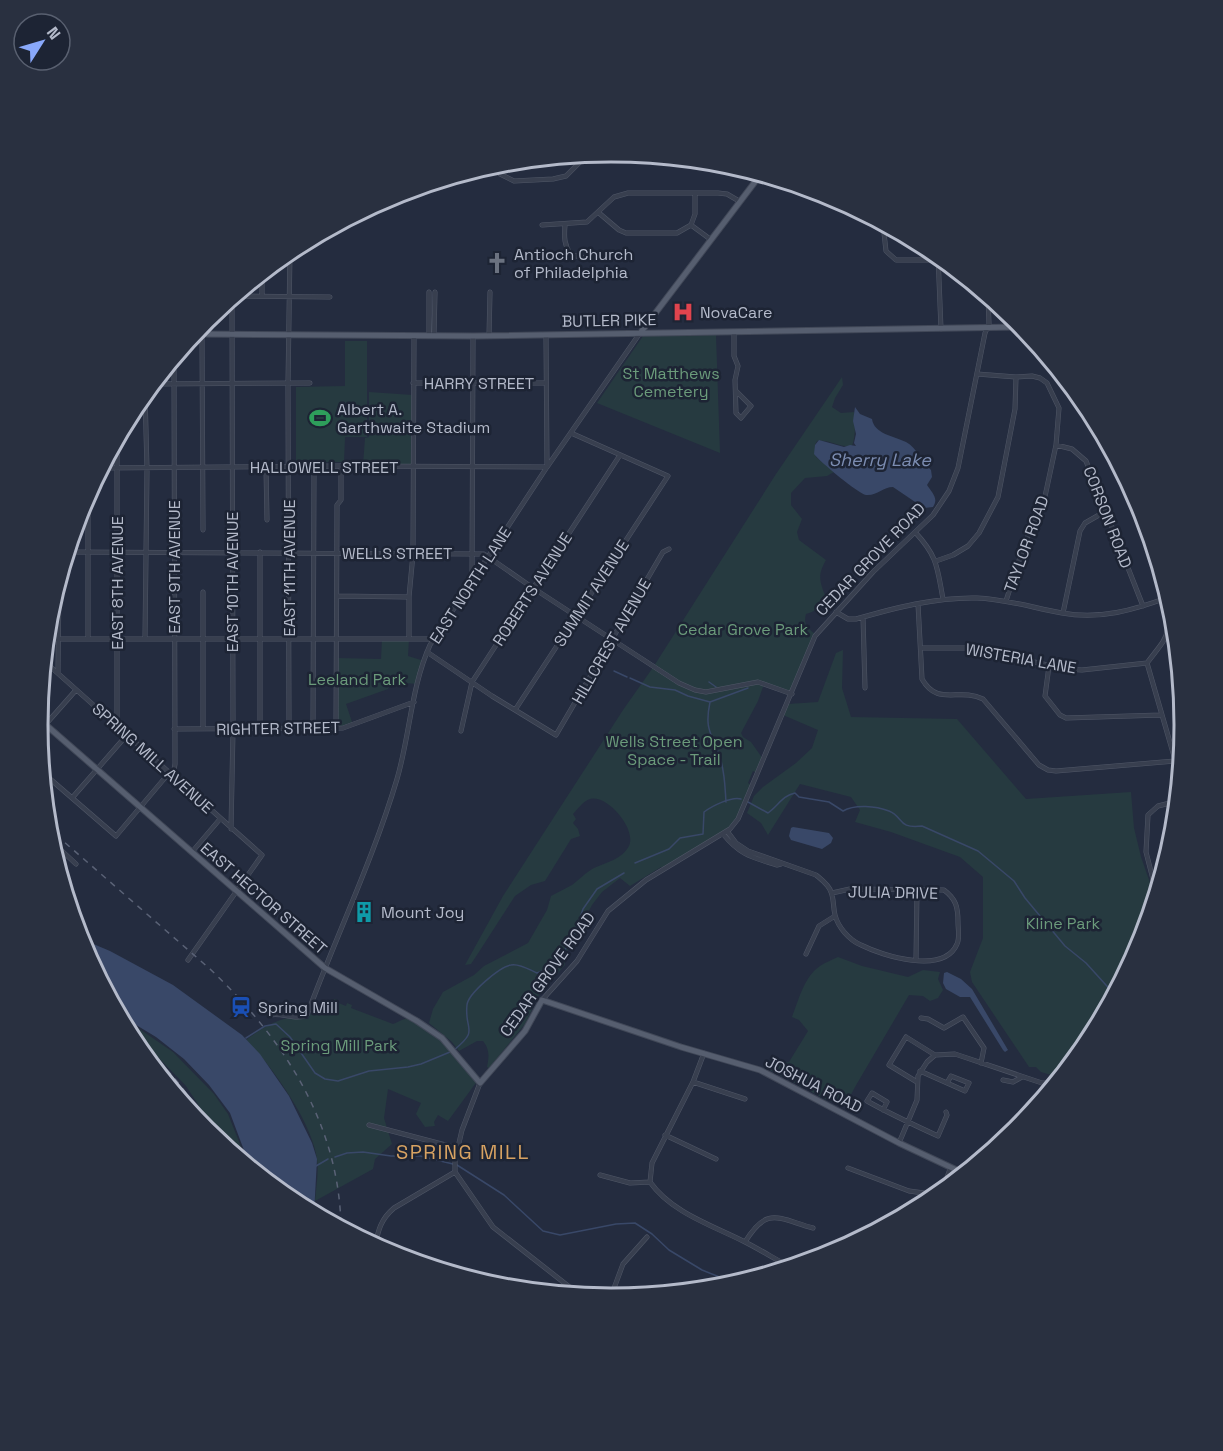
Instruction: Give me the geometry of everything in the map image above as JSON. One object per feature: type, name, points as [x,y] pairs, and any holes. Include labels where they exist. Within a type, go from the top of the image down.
[{"type":"main road","points":[[641,333],[756,181]]},
{"type":"main road","name":"BUTLER PIKE","points":[[206,334],[489,336],[1010,327]]},
{"type":"main road","name":"EAST HECTOR STREET","points":[[48,728],[325,969],[436,1032],[480,1083]]},
{"type":"main road","name":"JOSHUA ROAD","points":[[542,1000],[759,1070],[957,1171]]},
{"type":"main road","name":"CEDAR GROVE ROAD","points":[[480,1083],[525,1031],[542,1000]]},
{"type":"street","points":[[500,174],[514,181],[553,179],[566,176],[579,163]]},
{"type":"street","points":[[542,225],[587,222],[614,197],[628,193],[727,194],[739,201]]},
{"type":"street","points":[[599,213],[619,231],[626,233],[676,233],[691,225],[695,214],[695,193]]},
{"type":"street","points":[[565,225],[566,248],[571,255],[582,257]]},
{"type":"street","points":[[691,225],[710,239]]},
{"type":"street","points":[[884,233],[886,251],[896,260],[926,258]]},
{"type":"street","name":"EAST 11TH AVENUE","points":[[289,730],[290,263]]},
{"type":"street","points":[[938,266],[941,329]]},
{"type":"street","points":[[262,283],[262,296]]},
{"type":"street","points":[[429,292],[432,335]]},
{"type":"street","points":[[432,335],[435,292]]},
{"type":"street","points":[[489,336],[490,292]]},
{"type":"street","points":[[246,297],[330,297]]},
{"type":"street","name":"CEDAR GROVE ROAD","points":[[542,1000],[577,960],[608,911],[646,880],[725,833],[738,819],[815,636],[873,572],[940,505],[958,468],[987,328],[988,306]]},
{"type":"street","name":"EAST 10TH AVENUE","points":[[231,829],[234,729],[233,309]]},
{"type":"street","points":[[734,332],[734,354],[738,366],[736,391],[736,413],[741,418],[751,406],[736,391]]},
{"type":"street","name":"EAST NORTH LANE","points":[[270,1015],[305,1017],[359,887],[391,797],[402,761],[420,673],[434,639],[547,467],[641,333]]},
{"type":"street","points":[[409,639],[409,597],[413,554],[414,335]]},
{"type":"street","points":[[546,335],[547,467]]},
{"type":"street","points":[[472,336],[472,581]]},
{"type":"street","points":[[202,339],[203,530]]},
{"type":"street","name":"EAST 9TH AVENUE","points":[[171,775],[175,764],[174,370]]},
{"type":"street","name":"TAYLOR ROAD","points":[[977,374],[1032,376],[1047,383],[1059,408],[1056,445],[1044,501],[1024,545],[1006,601]]},
{"type":"street","points":[[936,561],[968,546],[979,533],[998,497],[1015,409],[1016,377]]},
{"type":"street","points":[[163,384],[310,383]]},
{"type":"street","name":"HARRY STREET","points":[[413,383],[545,383]]},
{"type":"street","points":[[145,409],[145,639]]},
{"type":"street","points":[[570,434],[620,455]]},
{"type":"street","name":"CORSON ROAD","points":[[1056,445],[1078,452],[1086,461],[1143,606]]},
{"type":"street","name":"EAST 8TH AVENUE","points":[[117,455],[117,728]]},
{"type":"street","name":"SUMMIT AVENUE","points":[[515,710],[668,476],[620,455]]},
{"type":"street","name":"ROBERTS AVENUE","points":[[461,731],[472,682],[620,455]]},
{"type":"street","points":[[266,466],[267,520]]},
{"type":"street","points":[[336,729],[337,505],[341,500],[341,466]]},
{"type":"street","points":[[313,729],[314,467]]},
{"type":"street","name":"HALLOWELL STREET","points":[[110,468],[547,467]]},
{"type":"street","points":[[1063,613],[1080,531],[1085,523],[1106,511]]},
{"type":"street","points":[[87,639],[88,519]]},
{"type":"street","points":[[915,532],[927,545],[936,561],[943,599]]},
{"type":"street","name":"HILLCREST AVENUE","points":[[515,710],[556,735],[663,552],[669,549]]},
{"type":"street","name":"WELLS STREET","points":[[76,552],[484,554],[533,588],[695,690],[717,691],[758,682],[792,694]]},
{"type":"street","points":[[260,552],[260,730]]},
{"type":"street","points":[[203,592],[203,729]]},
{"type":"street","points":[[337,597],[409,597]]},
{"type":"street","points":[[836,612],[852,620],[943,599],[979,598],[1063,613],[1103,615],[1127,611],[1160,600]]},
{"type":"street","points":[[918,604],[922,679],[927,688],[935,693],[970,694],[983,699],[1039,765],[1056,771],[1174,761]]},
{"type":"street","points":[[863,617],[865,688]]},
{"type":"street","points":[[58,620],[58,674]]},
{"type":"street","points":[[1167,636],[1147,663],[1174,758]]},
{"type":"street","points":[[58,639],[434,639]]},
{"type":"street","name":"WISTERIA LANE","points":[[921,648],[973,648],[1049,666],[1082,670],[1147,663]]},
{"type":"street","points":[[427,652],[515,710]]},
{"type":"street","points":[[1049,666],[1045,696],[1060,715],[1066,718],[1161,715]]},
{"type":"street","name":"SPRING MILL AVENUE","points":[[51,668],[262,855],[236,891]]},
{"type":"street","points":[[48,721],[76,690]]},
{"type":"street","name":"RIGHTER STREET","points":[[174,729],[336,729],[348,727],[414,702]]},
{"type":"street","points":[[72,798],[126,736]]},
{"type":"street","points":[[51,780],[116,836],[171,775]]},
{"type":"street","points":[[1153,880],[1146,852],[1148,815],[1158,806],[1169,803]]},
{"type":"street","points":[[192,852],[220,819]]},
{"type":"street","name":"JULIA DRIVE","points":[[725,833],[743,849],[816,875],[823,880],[832,894],[835,916],[846,934],[861,946],[898,958],[937,961],[952,952],[958,938],[958,908],[952,897],[944,891],[850,890],[832,894]]},
{"type":"street","points":[[63,852],[76,864]]},
{"type":"street","points":[[916,960],[917,890]]},
{"type":"street","points":[[188,960],[236,891]]},
{"type":"street","points":[[806,954],[819,926],[835,916]]},
{"type":"street","points":[[921,1018],[928,1018],[944,1028],[963,1017],[984,1048],[981,1064]]},
{"type":"street","points":[[917,1082],[889,1065],[906,1037],[935,1055],[955,1054],[1047,1083]]},
{"type":"street","points":[[650,1182],[652,1164],[705,1053]]},
{"type":"street","points":[[899,1143],[909,1123],[916,1100],[920,1071],[935,1055]]},
{"type":"street","points":[[920,1071],[947,1083],[965,1091],[969,1083],[951,1076],[947,1083]]},
{"type":"street","points":[[1003,1080],[1013,1082],[1023,1077]]},
{"type":"street","points":[[693,1082],[745,1099]]},
{"type":"street","points":[[480,1083],[457,1148],[455,1172],[495,1230],[570,1287]]},
{"type":"street","points":[[883,1110],[887,1102],[872,1093],[867,1101],[883,1110],[909,1123],[938,1136],[947,1115],[946,1112]]},
{"type":"street","points":[[369,1125],[457,1148]]},
{"type":"street","points":[[665,1135],[716,1159]]},
{"type":"street","points":[[848,1168],[909,1191],[926,1193]]},
{"type":"street","points":[[946,1179],[950,1169]]},
{"type":"street","points":[[377,1238],[381,1221],[394,1208],[455,1172]]},
{"type":"street","points":[[600,1175],[630,1183],[650,1182],[667,1200],[697,1219],[782,1262]]},
{"type":"street","points":[[745,1242],[761,1220],[772,1217],[813,1228]]},
{"type":"street","points":[[614,1289],[623,1264],[647,1237]]},
{"type":"green space","name":"St Matthews Cemetery","points":[[716,335],[720,453],[597,403],[643,336]]},
{"type":"green space","name":"Albert A. Garthwaite Stadium","points":[[345,341],[367,341],[367,437],[345,437],[344,462],[296,462],[296,387],[345,386]]},
{"type":"green space","points":[[842,377],[843,385],[832,407],[841,413],[854,412],[855,433],[852,446],[817,441],[816,457],[834,472],[827,476],[805,478],[791,493],[791,505],[802,519],[797,532],[799,540],[826,560],[820,577],[825,595],[818,607],[806,614],[805,618],[807,626],[816,635],[792,694],[764,684],[741,733],[751,742],[763,759],[757,773],[753,771],[748,783],[752,786],[738,819],[730,829],[663,869],[661,867],[630,886],[620,878],[602,892],[592,905],[564,957],[565,965],[539,995],[525,1024],[489,1068],[487,1067],[487,1047],[483,1041],[477,1041],[459,1051],[452,1042],[429,1023],[433,1009],[443,992],[474,975],[484,966],[528,943],[547,910],[551,896],[572,885],[591,870],[618,858],[626,851],[629,846],[629,831],[619,814],[612,807],[597,799],[585,801],[573,814],[576,819],[573,823],[580,836],[571,839],[545,881],[531,885],[515,896],[471,964],[465,965],[503,896],[654,666],[776,474]]},
{"type":"green space","points":[[369,392],[413,395],[413,466],[363,465],[365,438],[369,437]]},
{"type":"green space","name":"Leeland Park","points":[[382,639],[409,639],[408,656],[424,661],[418,684],[392,682],[388,689],[346,704],[353,725],[336,729],[337,658],[381,659]]},
{"type":"green space","name":"Kline Park","points":[[843,650],[842,688],[851,717],[957,719],[1026,799],[1131,792],[1134,828],[1151,886],[1117,975],[1080,1039],[1053,1076],[1041,1072],[1036,1067],[1029,1067],[972,982],[970,972],[983,938],[983,877],[960,857],[891,832],[855,822],[860,810],[851,797],[800,784],[768,835],[761,823],[747,813],[754,796],[763,787],[812,748],[818,730],[783,715],[788,704],[818,702],[836,653]]},
{"type":"green space","points":[[838,957],[862,966],[908,977],[923,970],[940,972],[938,979],[943,990],[938,998],[930,1001],[923,996],[909,995],[845,1106],[829,1101],[766,1068],[770,1060],[776,1059],[781,1063],[789,1062],[808,1031],[799,1020],[792,1017],[803,989],[814,971]]},
{"type":"green space","name":"Spring Mill Park","points":[[334,999],[337,999],[336,1002],[346,1006],[347,1003],[352,1005],[351,1008],[393,1024],[405,1019],[424,1024],[444,1042],[478,1080],[448,1121],[438,1115],[434,1122],[435,1126],[425,1127],[416,1114],[421,1103],[388,1089],[384,1118],[392,1144],[375,1159],[373,1169],[315,1201],[318,1175],[314,1144],[299,1112],[279,1079],[246,1040],[279,1020],[308,1019],[315,1005],[334,1002]]},
{"type":"green space","points":[[135,1027],[173,1052],[214,1094],[228,1114],[243,1151],[206,1116],[186,1086],[153,1052]]},
{"type":"water","name":"Sherry Lake","points":[[855,407],[860,414],[872,419],[880,431],[910,445],[931,470],[932,477],[927,485],[935,498],[933,507],[924,508],[893,487],[866,495],[840,477],[814,454],[815,445],[819,440],[844,447],[856,446],[853,421]]},
{"type":"water","points":[[793,827],[829,833],[833,838],[831,843],[822,849],[791,840],[789,836]]},
{"type":"water","points":[[92,943],[173,985],[242,1035],[260,1054],[289,1096],[312,1143],[317,1159],[315,1204],[268,1173],[245,1153],[230,1113],[209,1085],[184,1059],[156,1037],[133,1023],[106,975]]},
{"type":"water","points":[[947,972],[961,979],[972,989],[1008,1050],[1005,1052],[1003,1050],[970,997],[960,997],[946,989],[943,983],[944,973]]},
{"type":"waterway","points":[[614,671],[627,677]]},
{"type":"waterway","points":[[630,678],[650,687],[675,690],[710,702],[708,726],[722,763],[726,802]]},
{"type":"waterway","points":[[709,682],[716,687]]},
{"type":"waterway","points":[[710,702],[748,688]]},
{"type":"waterway","points":[[748,802],[768,813],[795,793],[799,797],[829,802],[843,811],[866,806],[878,808],[894,813],[908,826],[922,826],[978,851],[1014,881],[1025,898],[1065,946],[1086,963],[1110,989]]},
{"type":"waterway","points":[[635,863],[669,849],[680,838],[703,834],[704,812],[727,800],[741,799]]},
{"type":"waterway","points":[[454,1050],[467,1038],[469,1033],[467,1005],[478,988],[499,971],[511,965],[521,966],[537,973],[550,968],[572,940],[583,909],[597,889],[624,873]]},
{"type":"waterway","points":[[246,1038],[265,1026],[276,1024],[290,1037],[315,1073],[325,1079],[338,1081],[369,1071],[421,1064],[450,1052]]},
{"type":"waterway","points":[[335,1157],[347,1153],[363,1152],[391,1156],[420,1156],[457,1165],[504,1195],[543,1231],[560,1235],[616,1224],[635,1223],[652,1234],[669,1250],[702,1270],[722,1278]]},
{"type":"waterway","points":[[316,1166],[328,1159]]},
{"type":"railway","points":[[60,838],[210,969],[262,1025],[303,1086],[319,1119],[331,1154],[340,1219]]},
{"type":"railway","points":[[159,1062],[192,1102]]},
{"type":"place","name":"Antioch Church of Philadelphia","points":[[497,263]]},
{"type":"place","name":"NovaCare","points":[[683,312]]},
{"type":"place","name":"Albert A. Garthwaite Stadium","points":[[320,418]]},
{"type":"place","name":"Mount Joy","points":[[364,912]]},
{"type":"place","name":"Spring Mill","points":[[241,1007]]},
{"type":"district","name":"SPRING MILL","points":[[463,1152]]},
{"type":"park label","name":"Cedar Grove Park","points":[[743,629]]},
{"type":"park label","name":"Wells Street Open Space - Trail","points":[[674,750]]}]
